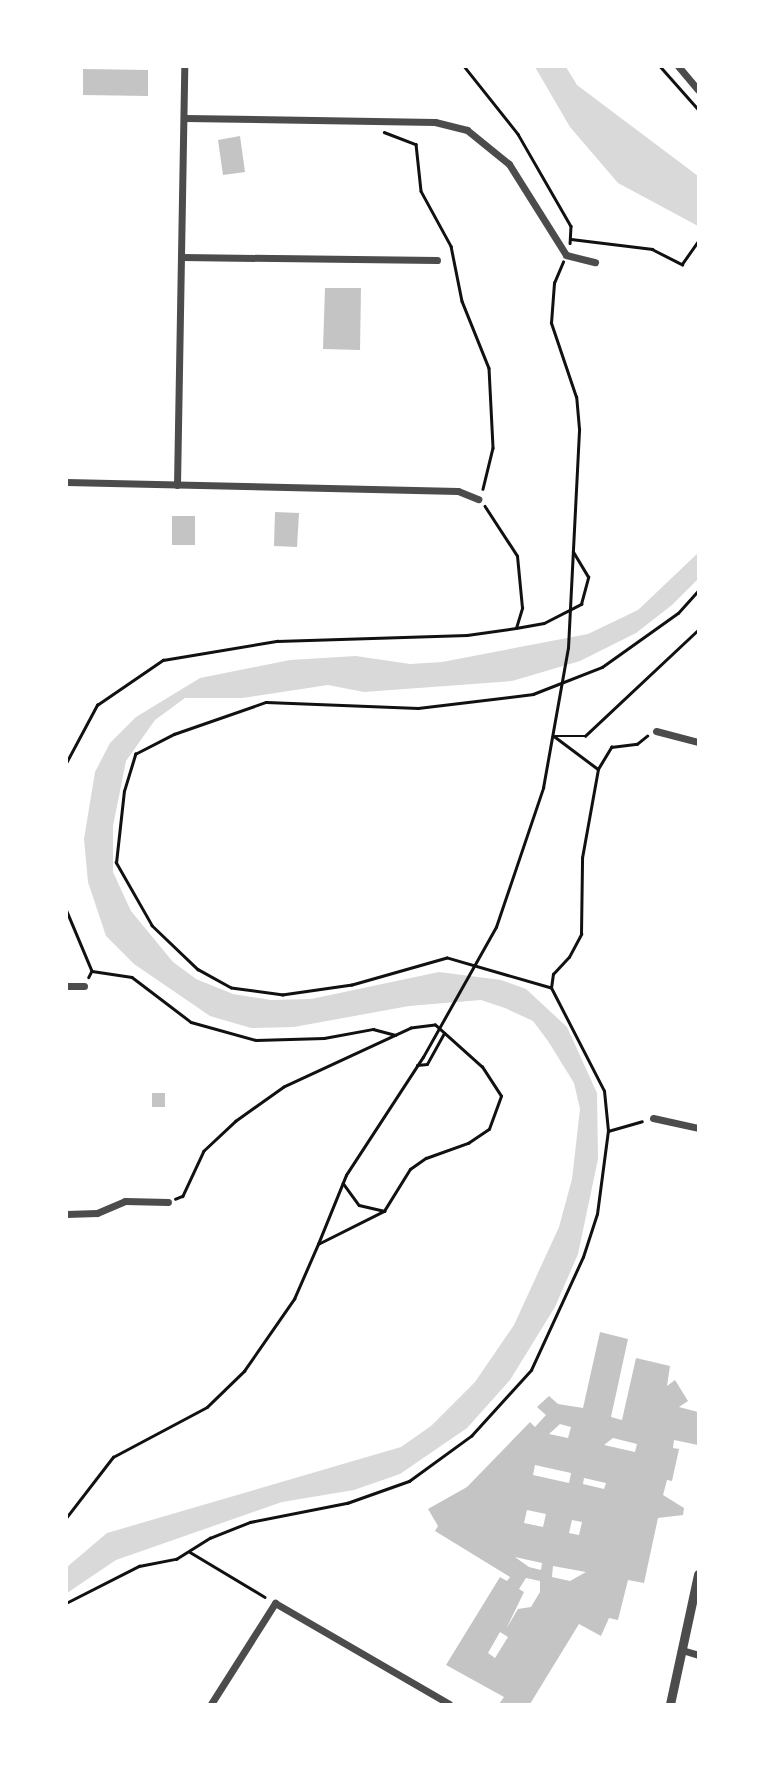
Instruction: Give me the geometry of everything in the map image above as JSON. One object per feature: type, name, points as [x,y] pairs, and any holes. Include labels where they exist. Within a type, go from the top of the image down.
[{"type":"street","points":[[177,485],[184,66]]},
{"type":"street","points":[[678,66],[698,90]]},
{"type":"street","points":[[185,118],[435,122],[467,131],[509,164],[566,255],[595,262]]},
{"type":"street","points":[[182,257],[438,260]]},
{"type":"street","points":[[66,482],[458,491],[478,499]]},
{"type":"street","points":[[656,731],[698,742]]},
{"type":"street","points":[[66,986],[84,986]]},
{"type":"street","points":[[653,1118],[698,1128]]},
{"type":"street","points":[[66,1214],[97,1213],[125,1201],[168,1202]]},
{"type":"street","points":[[670,1704],[698,1574]]},
{"type":"street","points":[[211,1704],[275,1603],[449,1704]]},
{"type":"street","points":[[682,1650],[698,1655]]},
{"type":"path","points":[[66,1518],[113,1457],[207,1407],[244,1371],[294,1300],[365,1142],[423,1057],[495,927],[523,855],[554,736],[568,648],[577,407],[551,323],[554,283],[571,239],[571,226],[517,134],[464,66]]},
{"type":"path","points":[[660,66],[698,109]]},
{"type":"path","points":[[377,121],[386,135],[416,144],[421,191],[451,246],[462,301],[489,368],[493,448],[490,472],[478,499],[517,556],[522,608],[516,628]]},
{"type":"path","points":[[571,239],[652,249],[682,264],[698,242]]},
{"type":"path","points":[[66,763],[97,705],[163,660],[277,641],[467,635],[544,623],[581,604],[588,577],[573,552]]},
{"type":"path","points":[[551,988],[447,958],[352,985],[283,995],[231,988],[209,976],[152,926],[116,863],[124,791],[135,754],[174,734],[266,702],[418,708],[533,694],[602,667],[678,613],[698,591]]},
{"type":"path","points":[[554,736],[585,736],[698,630]]},
{"type":"path","points":[[66,1603],[139,1566],[190,1552],[210,1538],[250,1522],[347,1503],[409,1481],[471,1436],[531,1370],[563,1308],[597,1214],[608,1131],[604,1091],[551,988],[553,974],[569,957],[581,934],[582,858],[598,769],[611,747],[637,744],[656,731]]},
{"type":"path","points":[[554,736],[598,769]]},
{"type":"path","points":[[66,909],[92,971]]},
{"type":"path","points":[[84,986],[92,971]]},
{"type":"path","points":[[92,971],[132,977],[191,1022],[256,1040],[324,1038],[373,1029],[395,1035]]},
{"type":"path","points":[[168,1202],[183,1196],[204,1151],[236,1121],[284,1087],[395,1035],[435,1025],[493,1079],[501,1096],[498,1114],[489,1129],[468,1143],[426,1158],[410,1169],[384,1210],[318,1244]]},
{"type":"path","points":[[417,1065],[427,1064],[444,1033]]},
{"type":"path","points":[[608,1131],[653,1118]]},
{"type":"path","points":[[344,1184],[359,1205],[384,1210]]},
{"type":"path","points":[[190,1552],[259,1592]]},
{"type":"shaded area","points":[[535,67],[566,67],[577,85],[698,176],[698,226],[618,183],[570,127]]},
{"type":"shaded area","points":[[698,553],[698,579],[672,605],[636,633],[580,661],[512,681],[364,692],[328,685],[242,698],[185,698],[155,720],[126,761],[113,826],[113,872],[131,911],[173,962],[196,979],[233,994],[271,1000],[311,999],[439,972],[501,980],[526,989],[567,1027],[597,1093],[598,1159],[578,1254],[555,1307],[510,1380],[467,1428],[400,1474],[354,1490],[282,1502],[116,1560],[67,1593],[67,1567],[107,1533],[401,1447],[431,1426],[475,1382],[514,1325],[559,1227],[572,1179],[580,1109],[574,1083],[533,1021],[481,1000],[409,1006],[294,1027],[251,1028],[210,1016],[134,964],[106,936],[88,882],[84,839],[95,772],[110,743],[136,717],[200,678],[290,660],[356,656],[410,664],[442,662],[588,634],[638,610]]},
{"type":"building","points":[[83,69],[148,70],[148,96],[83,95]]},
{"type":"building","points":[[240,136],[245,172],[223,175],[218,140]]},
{"type":"building","points":[[325,288],[361,288],[360,350],[323,349]]},
{"type":"building","points":[[275,512],[299,513],[297,547],[274,546]]},
{"type":"building","points":[[172,516],[195,516],[195,545],[172,545]]},
{"type":"building","points":[[152,1093],[165,1093],[165,1107],[152,1107]]},
{"type":"building","points":[[600,1332],[628,1339],[611,1417],[622,1420],[636,1358],[670,1366],[667,1386],[675,1380],[688,1401],[679,1407],[698,1412],[698,1445],[674,1440],[673,1448],[679,1449],[672,1481],[667,1480],[663,1495],[684,1508],[683,1515],[658,1518],[644,1583],[628,1580],[618,1620],[609,1618],[601,1636],[579,1624],[530,1704],[499,1704],[504,1697],[446,1665],[500,1577],[507,1581],[510,1577],[435,1531],[438,1526],[428,1509],[467,1487],[530,1422],[535,1427],[546,1415],[537,1407],[549,1396],[558,1404],[583,1408]],"holes":[[[560,1424],[571,1427],[568,1438],[549,1434]],[[613,1438],[637,1444],[635,1452],[604,1445]],[[535,1465],[571,1473],[569,1483],[533,1475]],[[584,1478],[606,1483],[604,1489],[583,1484]],[[527,1510],[546,1514],[543,1527],[524,1523]],[[572,1520],[582,1522],[579,1535],[569,1533]],[[515,1557],[542,1563],[541,1570],[529,1567]],[[553,1566],[586,1572],[570,1581],[552,1577]],[[526,1578],[540,1581],[540,1592],[531,1607],[518,1609],[506,1629],[524,1592],[519,1589]],[[500,1632],[508,1637],[495,1658],[488,1653]]]}]
